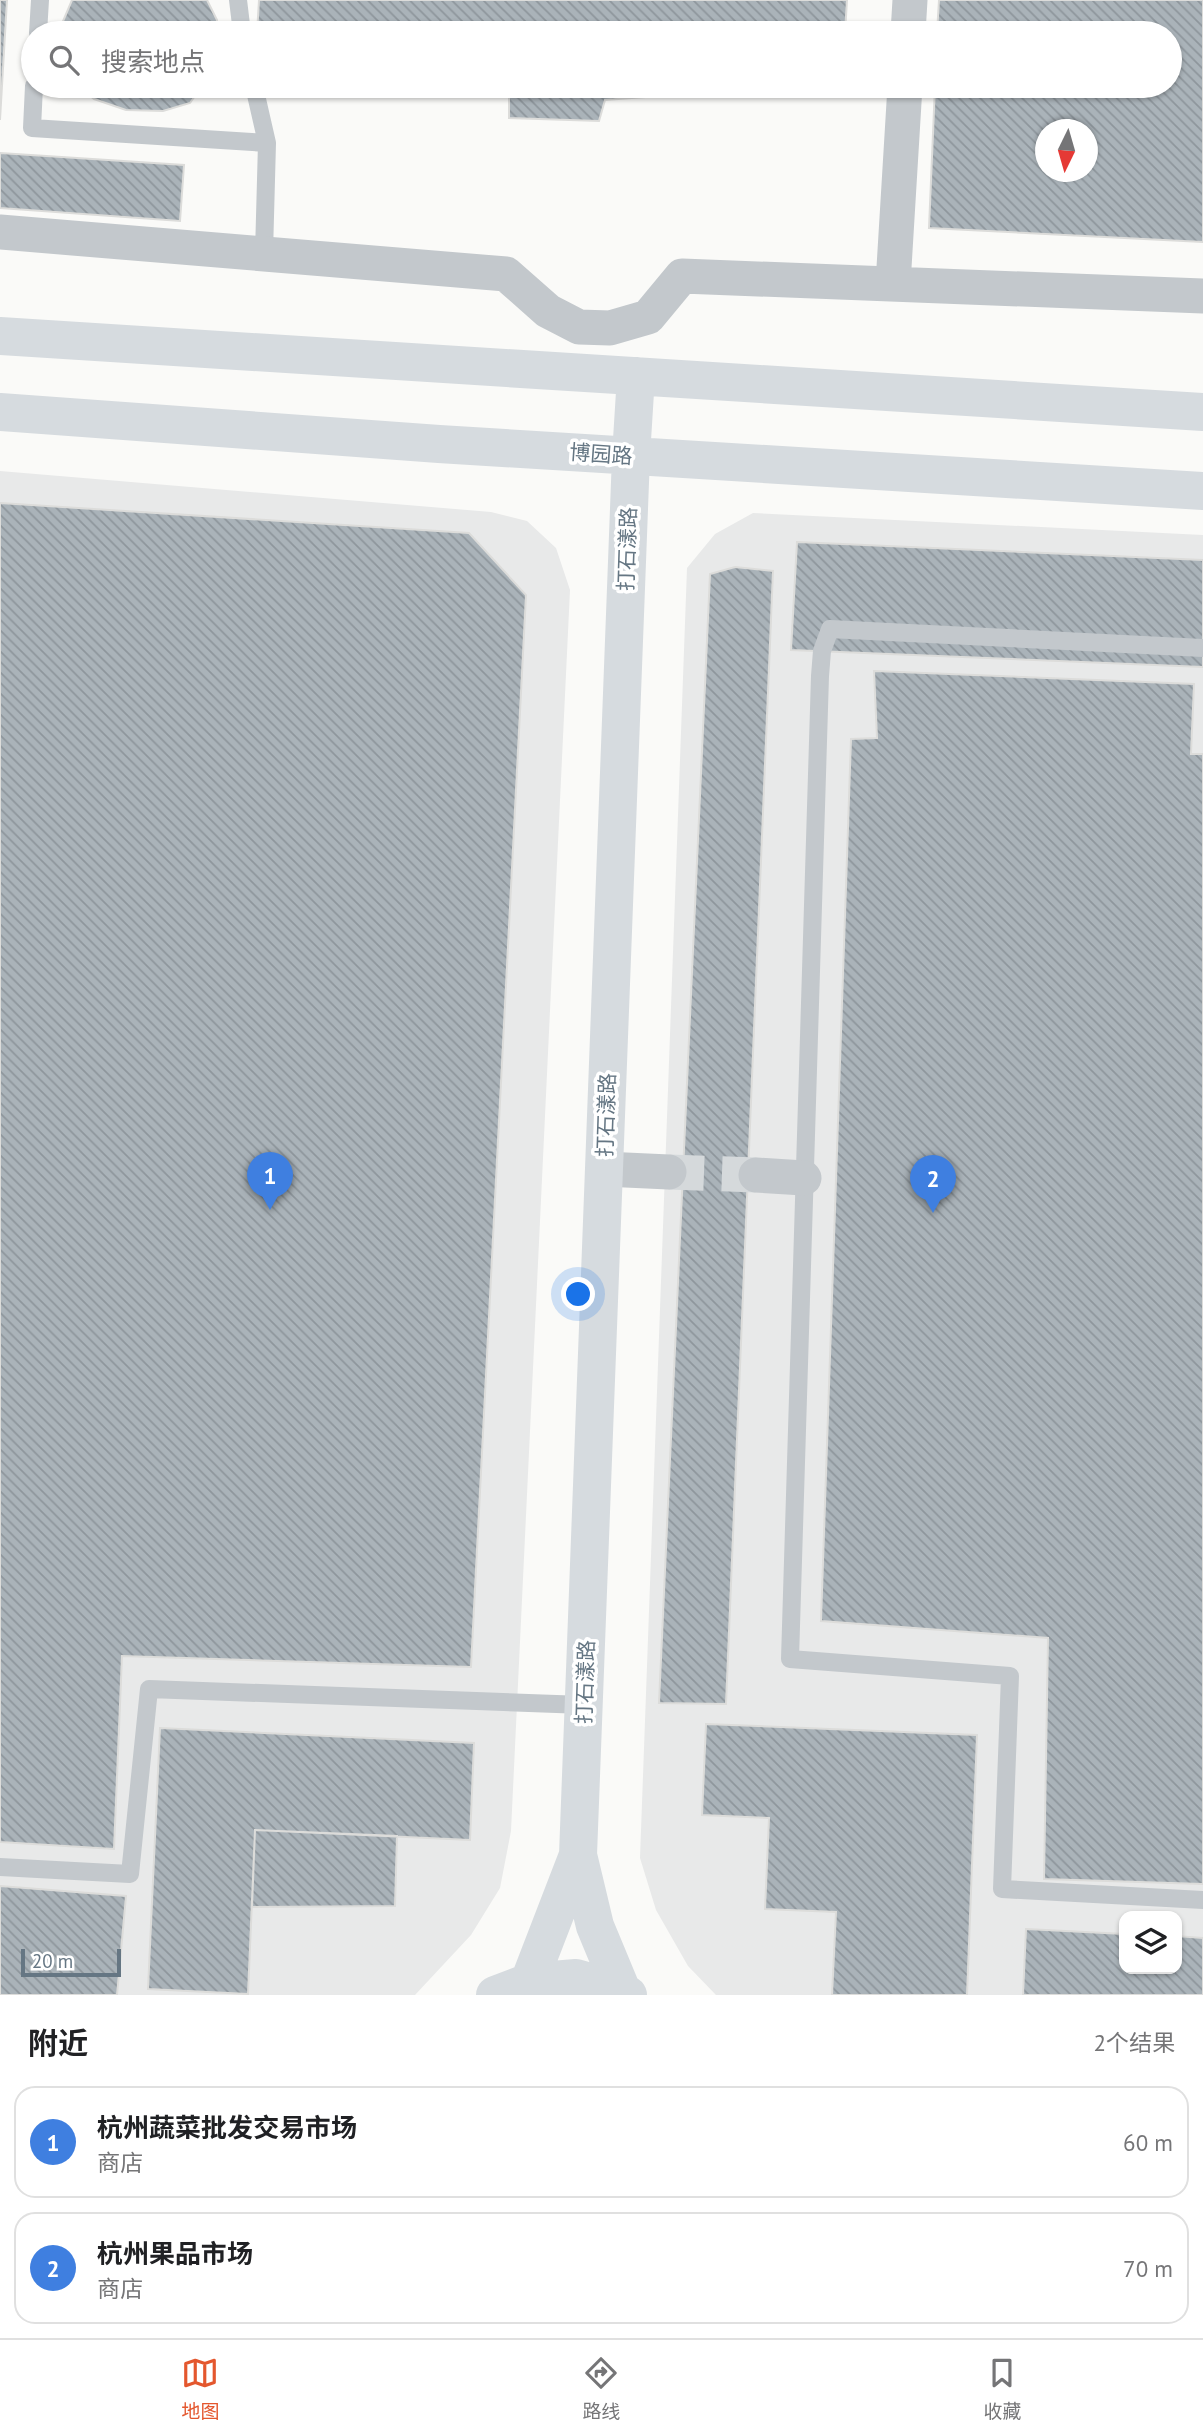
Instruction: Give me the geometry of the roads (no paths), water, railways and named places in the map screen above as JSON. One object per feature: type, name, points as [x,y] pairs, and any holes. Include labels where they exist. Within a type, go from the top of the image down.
[{"type":"main road","points":[[0,336],[1203,412]]},
{"type":"main road","name":"打石漾路","points":[[578,1855],[636,376]]},
{"type":"main road","name":"博园路","points":[[0,412],[631,456],[1203,491]]},
{"type":"main road","points":[[512,1988],[578,1855]]},
{"type":"main road","points":[[578,1855],[595,1926],[625,1993]]},
{"type":"main road","points":[[512,1988],[576,1978],[625,1993]]},
{"type":"street","points":[[909,21],[910,0]]},
{"type":"street","points":[[893,284],[904,98]]},
{"type":"street","points":[[0,232],[506,274],[548,311],[579,327],[610,328],[648,317],[682,276],[1203,296]]},
{"type":"street","points":[[579,327],[589,373]]},
{"type":"street","points":[[604,1169],[669,1172]]},
{"type":"street","points":[[756,1175],[804,1178]]},
{"type":"lane","points":[[39,21],[40,0]]},
{"type":"lane","points":[[239,0],[241,21]]},
{"type":"lane","points":[[33,98],[32,128],[268,143]]},
{"type":"lane","points":[[257,98],[268,143],[264,253]]},
{"type":"lane","points":[[1203,648],[830,629],[822,651],[820,676],[790,1659],[1010,1676],[1002,1889],[1203,1900]]},
{"type":"lane","points":[[0,1867],[130,1874],[149,1689],[584,1705]]},
{"type":"tunnel","points":[[669,1172],[756,1175]]},
{"type":"place","name":"杭州蔬菜批发交易市场","points":[[270,1210]]},
{"type":"place","name":"杭州果品市场","points":[[933,1213]]}]
